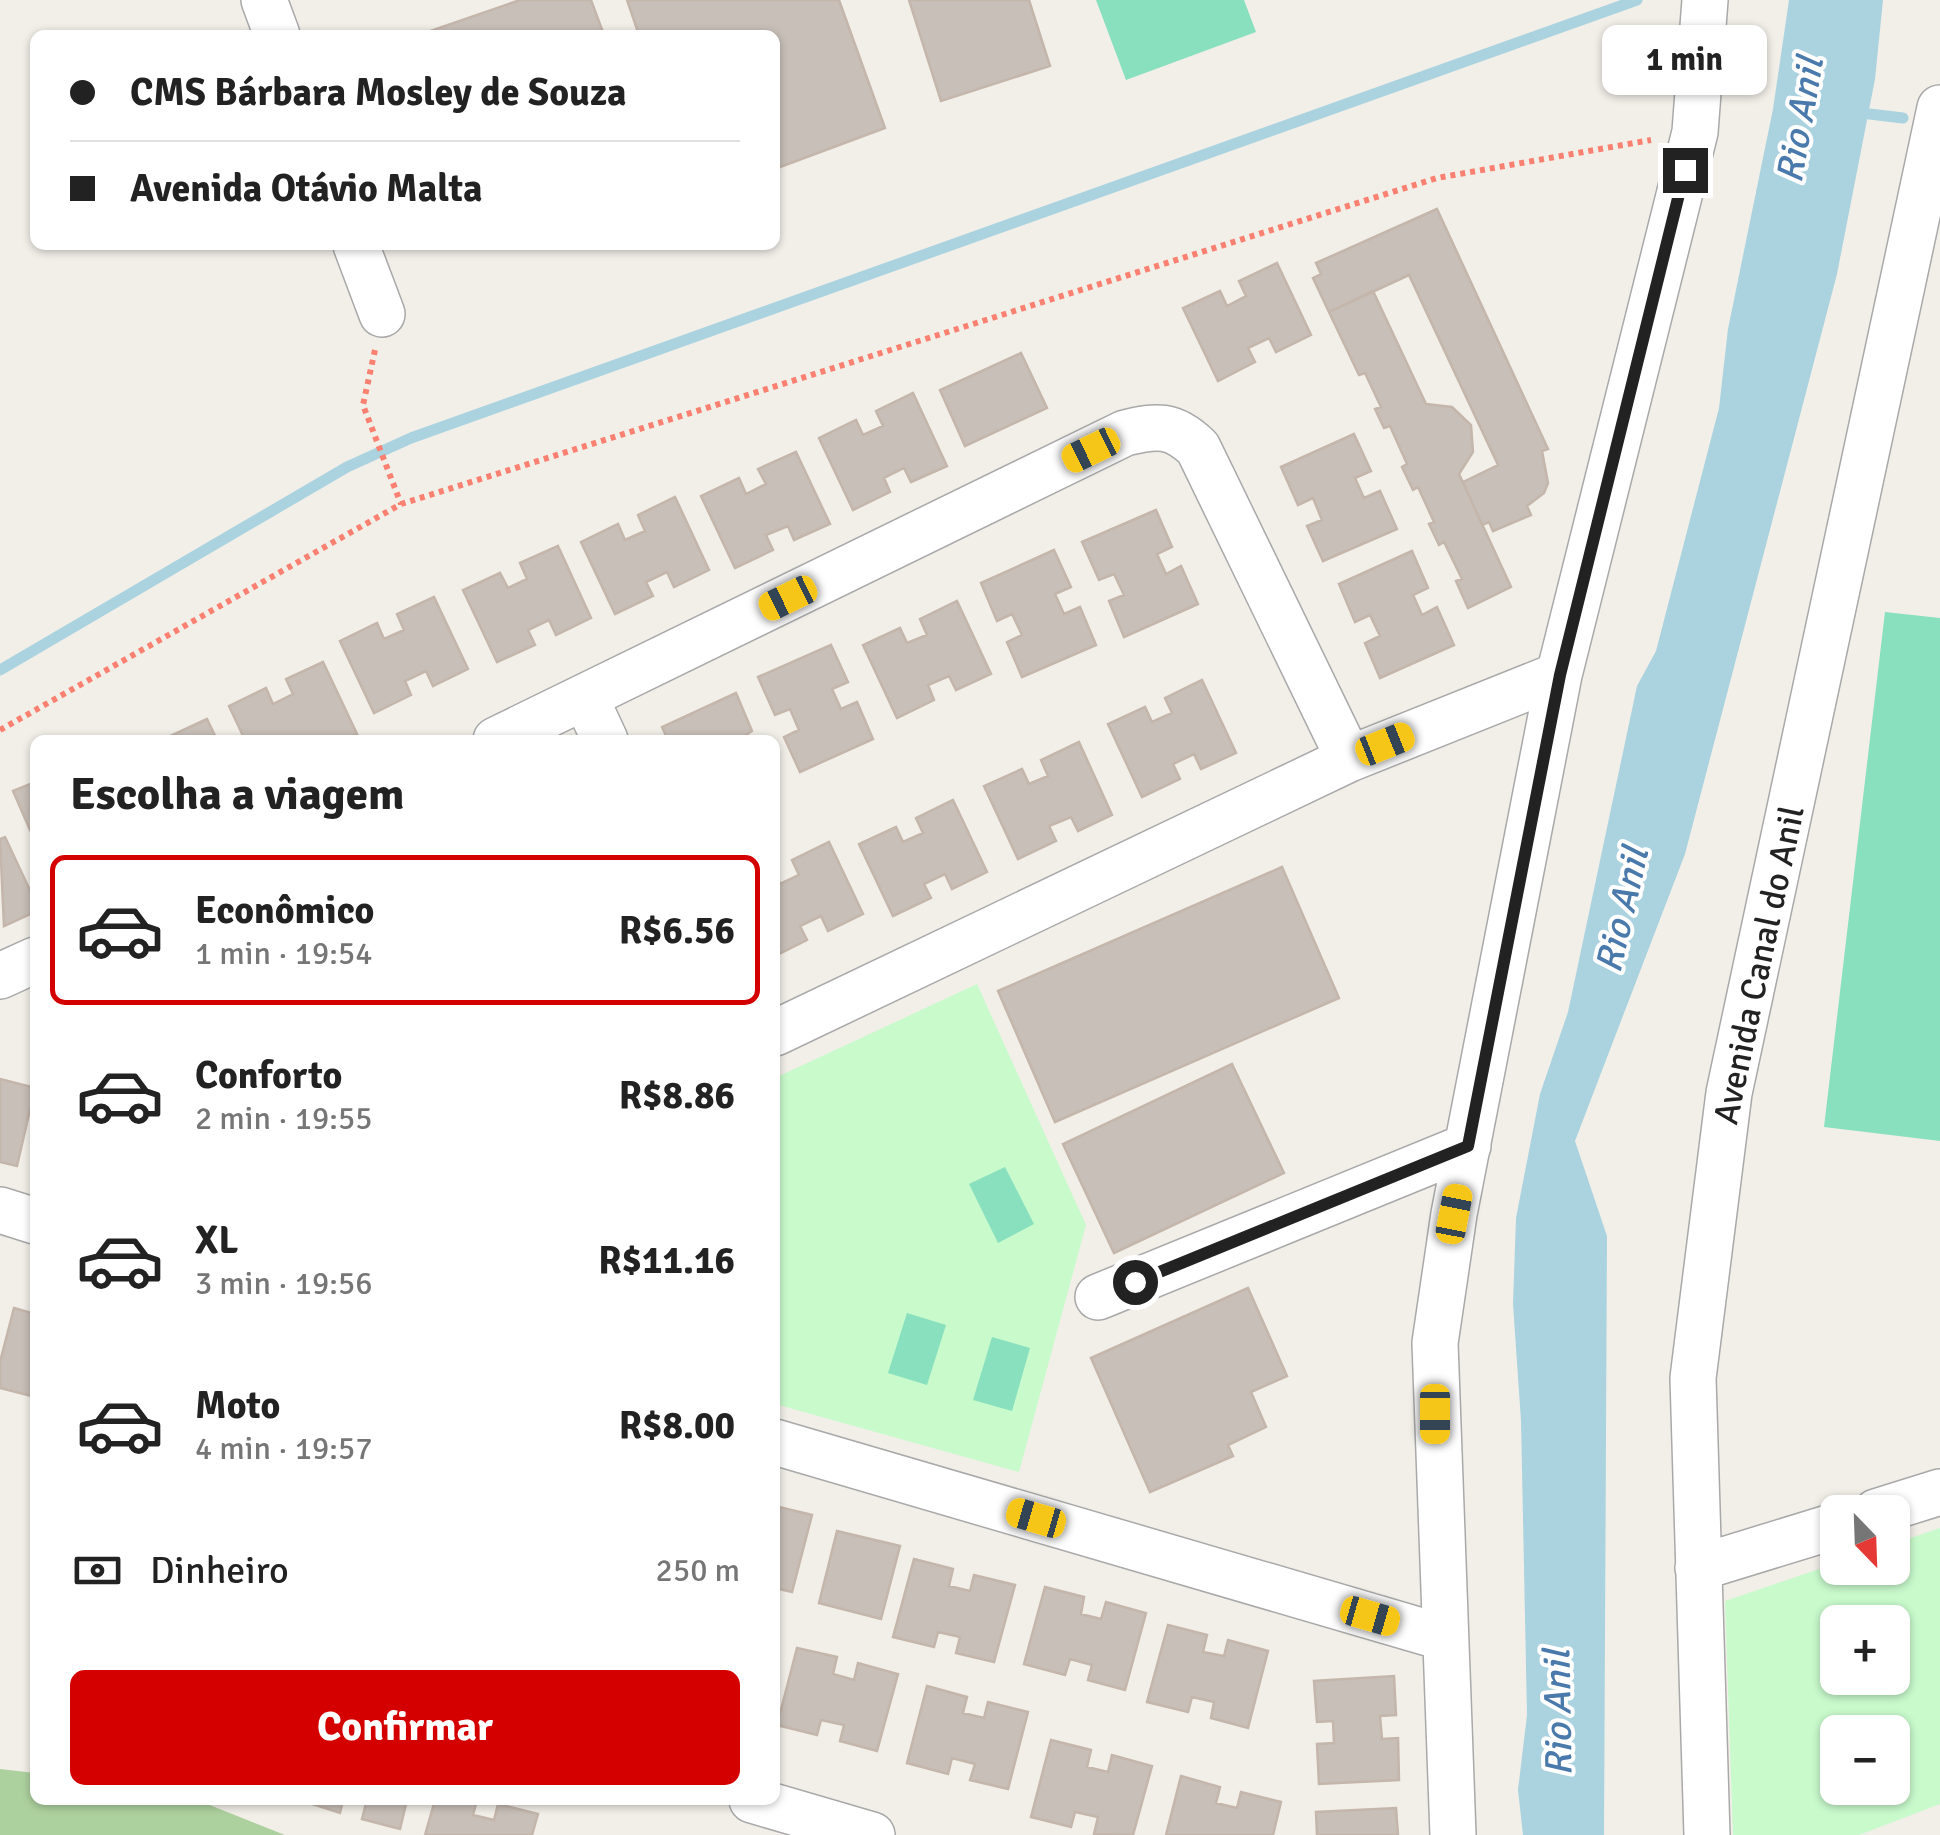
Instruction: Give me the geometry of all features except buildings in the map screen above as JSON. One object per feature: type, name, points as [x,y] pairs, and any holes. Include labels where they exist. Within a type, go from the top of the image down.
[{"type":"street","points":[[264,0],[275,30]]},
{"type":"street","points":[[1452,1835],[1435,1343],[1468,1146],[1560,675],[1695,132],[1705,0]]},
{"type":"street","name":"Avenida Canal do Anil","points":[[1707,1835],[1692,1378],[1729,1093],[1940,108]]},
{"type":"street","points":[[358,250],[382,314]]},
{"type":"street","points":[[507,735],[1125,433],[1159,424],[1179,430],[1198,448],[1349,759]]},
{"type":"street","points":[[780,1031],[1349,759],[1560,675]]},
{"type":"street","points":[[586,698],[603,735]]},
{"type":"street","points":[[0,976],[30,962]]},
{"type":"street","points":[[1098,1298],[1468,1146]]},
{"type":"street","points":[[0,1210],[30,1219]]},
{"type":"street","points":[[780,1443],[1445,1638]]},
{"type":"street","points":[[1910,1501],[1940,1492]]},
{"type":"street","points":[[1698,1568],[1820,1531]]},
{"type":"street","points":[[769,1805],[872,1835]]},
{"type":"path","points":[[0,730],[401,504],[1437,178],[1695,132]]},
{"type":"path","points":[[382,314],[364,405],[401,504]]},
{"type":"green space","points":[[1096,0],[1244,0],[1256,32],[1126,80]]},
{"type":"green space","points":[[1885,612],[1940,618],[1940,1141],[1824,1127]]},
{"type":"green space","points":[[977,984],[1086,1225],[1019,1472],[780,1405],[780,1076]]},
{"type":"green space","points":[[1005,1167],[1034,1224],[998,1243],[969,1184]]},
{"type":"green space","points":[[907,1313],[946,1325],[927,1385],[888,1373]]},
{"type":"green space","points":[[992,1337],[1030,1348],[1012,1411],[973,1400]]},
{"type":"green space","points":[[1940,1528],[1940,1804],[1859,1835],[1733,1835],[1725,1601],[1820,1569],[1820,1585],[1910,1585],[1910,1538]]},
{"type":"green space","points":[[0,1769],[30,1772],[30,1805],[210,1805],[285,1835],[0,1835]]},
{"type":"water","name":"Rio Anil","points":[[1789,0],[1883,0],[1875,79],[1837,274],[1685,854],[1575,1141],[1607,1236],[1604,1835],[1523,1835],[1518,1790],[1527,1715],[1521,1421],[1513,1304],[1516,1218],[1540,1094],[1568,1012],[1637,686],[1656,651],[1719,408],[1728,329],[1773,109]]},
{"type":"waterway","points":[[0,670],[347,467],[411,438],[1637,0]]},
{"type":"waterway","points":[[1853,112],[1903,118]]},
{"type":"route","points":[[1135,1282],[1468,1146],[1560,675],[1685,170]]}]
